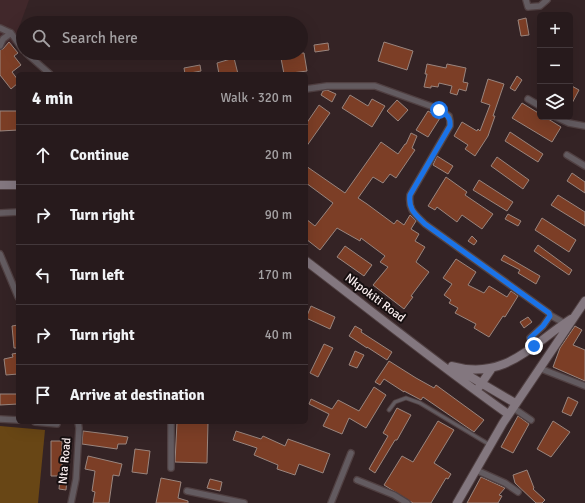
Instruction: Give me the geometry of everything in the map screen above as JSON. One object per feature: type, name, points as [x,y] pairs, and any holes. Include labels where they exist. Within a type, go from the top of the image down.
[{"type":"main road","points":[[0,185],[16,185]]},
{"type":"main road","name":"Nkpokiti Road","points":[[308,263],[429,355]]},
{"type":"main road","points":[[460,502],[476,470],[512,408],[585,301]]},
{"type":"main road","points":[[452,366],[469,369],[492,368],[518,357],[575,316]]},
{"type":"main road","points":[[429,355],[482,383],[512,408]]},
{"type":"main road","points":[[429,355],[475,392],[512,408]]},
{"type":"main road","points":[[475,392],[492,368]]},
{"type":"street","points":[[526,0],[528,7],[540,6],[547,0]]},
{"type":"street","points":[[0,28],[11,33],[16,40]]},
{"type":"street","points":[[0,46],[3,39],[11,33]]},
{"type":"street","points":[[34,60],[48,72]]},
{"type":"street","points":[[308,89],[327,86],[375,86],[439,110],[449,116],[450,126],[410,195],[409,204],[411,208],[425,224],[550,315],[564,323]]},
{"type":"street","points":[[528,99],[537,104]]},
{"type":"street","points":[[562,120],[569,124],[585,126]]},
{"type":"street","points":[[567,154],[585,166]]},
{"type":"street","points":[[0,213],[16,212]]},
{"type":"street","points":[[0,254],[16,292]]},
{"type":"street","points":[[534,346],[530,341],[530,338],[543,326],[550,315]]},
{"type":"street","points":[[539,368],[585,386]]},
{"type":"street","points":[[512,408],[531,420]]},
{"type":"street","points":[[0,419],[16,420]]},
{"type":"street","name":"Nta Road","points":[[71,503],[76,479],[78,424]]},
{"type":"street","points":[[171,424],[171,468]]},
{"type":"street","points":[[332,503],[351,453]]},
{"type":"street","points":[[476,470],[505,482],[518,492]]},
{"type":"street","points":[[357,480],[394,495],[407,503]]},
{"type":"street","points":[[187,491],[244,503]]},
{"type":"lane","points":[[389,410],[395,402],[406,398],[420,403],[490,445]]},
{"type":"shaded area","points":[[0,0],[29,0],[23,16],[16,16],[16,35],[0,79]]},
{"type":"shaded area","points":[[0,426],[45,430],[38,503],[0,503]]},
{"type":"building","points":[[526,18],[529,35],[521,36],[518,20]]},
{"type":"building","points":[[9,42],[16,51],[16,54],[14,56],[21,65],[12,72],[16,77],[16,85],[11,89],[0,75],[0,50],[3,49]]},
{"type":"building","points":[[384,42],[413,51],[407,70],[378,61]]},
{"type":"building","points":[[328,43],[329,50],[315,52],[314,45]]},
{"type":"building","points":[[227,60],[234,60],[238,72],[219,72],[217,63]]},
{"type":"building","points":[[281,60],[305,60],[307,71],[284,72]]},
{"type":"building","points":[[427,64],[446,68],[447,64],[466,68],[463,82],[468,83],[466,91],[459,89],[457,95],[450,93],[452,86],[439,83],[438,87],[424,87],[427,74],[425,74]]},
{"type":"building","points":[[200,65],[201,71],[185,72],[184,68]]},
{"type":"building","points":[[517,76],[522,80],[515,91],[510,88]]},
{"type":"building","points":[[488,79],[504,84],[488,136],[475,156],[465,149],[468,145],[454,136],[462,122],[477,131],[478,129],[480,131],[490,105],[481,102]]},
{"type":"building","points":[[573,87],[579,90],[573,101]]},
{"type":"building","points":[[327,90],[336,94],[332,102],[321,95],[323,91]]},
{"type":"building","points":[[350,95],[368,106],[372,99],[385,106],[372,127],[342,108]]},
{"type":"building","points":[[397,100],[408,110],[398,121],[387,111]]},
{"type":"building","points":[[522,103],[537,112],[537,120],[550,120],[561,127],[552,142],[512,118]]},
{"type":"building","points":[[319,105],[330,113],[308,144],[308,121]]},
{"type":"building","points":[[0,111],[16,111],[16,130],[0,131]]},
{"type":"building","points":[[428,111],[440,118],[428,137],[416,130]]},
{"type":"building","points":[[510,132],[543,154],[538,162],[505,141]]},
{"type":"building","points":[[411,133],[417,136],[412,148],[415,150],[396,178],[390,174],[383,183],[373,177],[358,198],[394,224],[397,220],[404,225],[410,215],[416,221],[411,229],[419,234],[415,241],[425,247],[416,262],[429,272],[411,296],[413,297],[404,309],[373,285],[388,267],[380,262],[385,256],[361,238],[360,241],[337,228],[320,250],[308,241],[308,221],[315,226],[333,203],[308,184],[308,167],[345,193],[381,142],[398,154],[406,144]]},
{"type":"building","points":[[437,156],[453,166],[448,174],[433,165]]},
{"type":"building","points":[[497,157],[529,180],[523,189],[491,166]]},
{"type":"building","points":[[572,173],[585,182],[585,193],[567,181]]},
{"type":"building","points":[[446,177],[467,192],[465,195],[493,214],[482,229],[462,215],[457,222],[437,207],[435,210],[428,206]]},
{"type":"building","points":[[479,180],[513,202],[507,211],[473,190]]},
{"type":"building","points":[[558,195],[585,212],[585,226],[551,205]]},
{"type":"building","points":[[508,214],[521,221],[518,226],[505,219]]},
{"type":"building","points":[[542,218],[576,240],[569,252],[535,230]]},
{"type":"building","points":[[472,236],[477,241],[474,245],[468,241]]},
{"type":"building","points":[[538,245],[572,270],[569,275],[534,251]]},
{"type":"building","points":[[345,246],[372,265],[364,276],[337,257]]},
{"type":"building","points":[[504,255],[540,276],[536,284],[518,273],[520,270],[501,260]]},
{"type":"building","points":[[456,259],[476,272],[468,285],[484,293],[489,286],[507,297],[511,291],[518,296],[505,317],[503,316],[489,337],[474,328],[476,324],[455,313],[458,308],[449,303],[451,300],[444,295],[452,284],[443,278]]},
{"type":"building","points":[[311,306],[335,317],[330,329],[308,319],[308,313]]},
{"type":"building","points":[[528,317],[532,322],[524,328],[520,322]]},
{"type":"building","points":[[16,325],[16,348],[14,348],[12,326]]},
{"type":"building","points":[[355,326],[362,330],[361,332],[392,352],[387,360],[349,336]]},
{"type":"building","points":[[575,326],[582,330],[573,345],[585,350],[585,381],[553,367],[560,348]]},
{"type":"building","points":[[324,344],[333,348],[318,377],[310,373]]},
{"type":"building","points":[[355,351],[364,355],[357,368],[349,365]]},
{"type":"building","points":[[16,353],[16,374],[6,375],[4,359],[13,357],[12,354]]},
{"type":"building","points":[[389,361],[434,388],[436,385],[484,420],[474,432],[423,397],[421,400],[404,392],[384,379],[380,385],[375,382]]},
{"type":"building","points":[[374,387],[386,395],[366,428],[349,418],[342,434],[323,426],[329,414],[309,404],[311,399],[332,409],[338,400],[359,411]]},
{"type":"building","points":[[0,394],[16,394],[16,404],[0,405]]},
{"type":"building","points":[[568,397],[578,402],[571,416],[562,412]]},
{"type":"building","points":[[397,408],[411,415],[397,440],[395,440],[375,473],[369,469],[388,436],[383,433]]},
{"type":"building","points":[[518,416],[529,424],[513,453],[501,447]]},
{"type":"building","points":[[438,421],[454,430],[434,463],[451,474],[448,479],[446,478],[431,503],[413,503],[384,485],[402,456],[413,462]]},
{"type":"building","points":[[553,421],[570,432],[551,457],[537,449]]},
{"type":"building","points":[[177,424],[208,424],[207,463],[175,462]]},
{"type":"building","points":[[83,431],[128,437],[126,444],[118,444],[117,449],[82,444]]},
{"type":"building","points":[[236,431],[261,439],[263,436],[285,446],[288,439],[330,454],[323,473],[299,464],[295,475],[277,469],[278,465],[254,455],[257,448],[233,440]]},
{"type":"building","points":[[51,441],[62,441],[62,476],[51,476]]},
{"type":"building","points":[[135,449],[150,451],[147,474],[132,472]]},
{"type":"building","points":[[88,456],[122,464],[119,476],[113,475],[109,503],[93,503],[95,492],[92,491],[95,471],[85,469]]},
{"type":"building","points":[[527,470],[534,488],[533,489],[545,500],[542,503],[536,503],[515,483],[513,475]]},
{"type":"building","points":[[481,477],[505,488],[499,495],[502,496],[498,503],[467,503]]},
{"type":"building","points":[[161,478],[181,482],[178,498],[188,501],[188,503],[156,503]]},
{"type":"building","points":[[60,479],[67,479],[66,490],[59,489]]},
{"type":"building","points":[[210,479],[222,482],[220,491],[207,488]]},
{"type":"route","points":[[439,110],[449,116],[450,126],[410,195],[409,204],[412,211],[425,224],[549,313],[550,316],[548,320],[530,338],[530,341],[534,346]]}]
